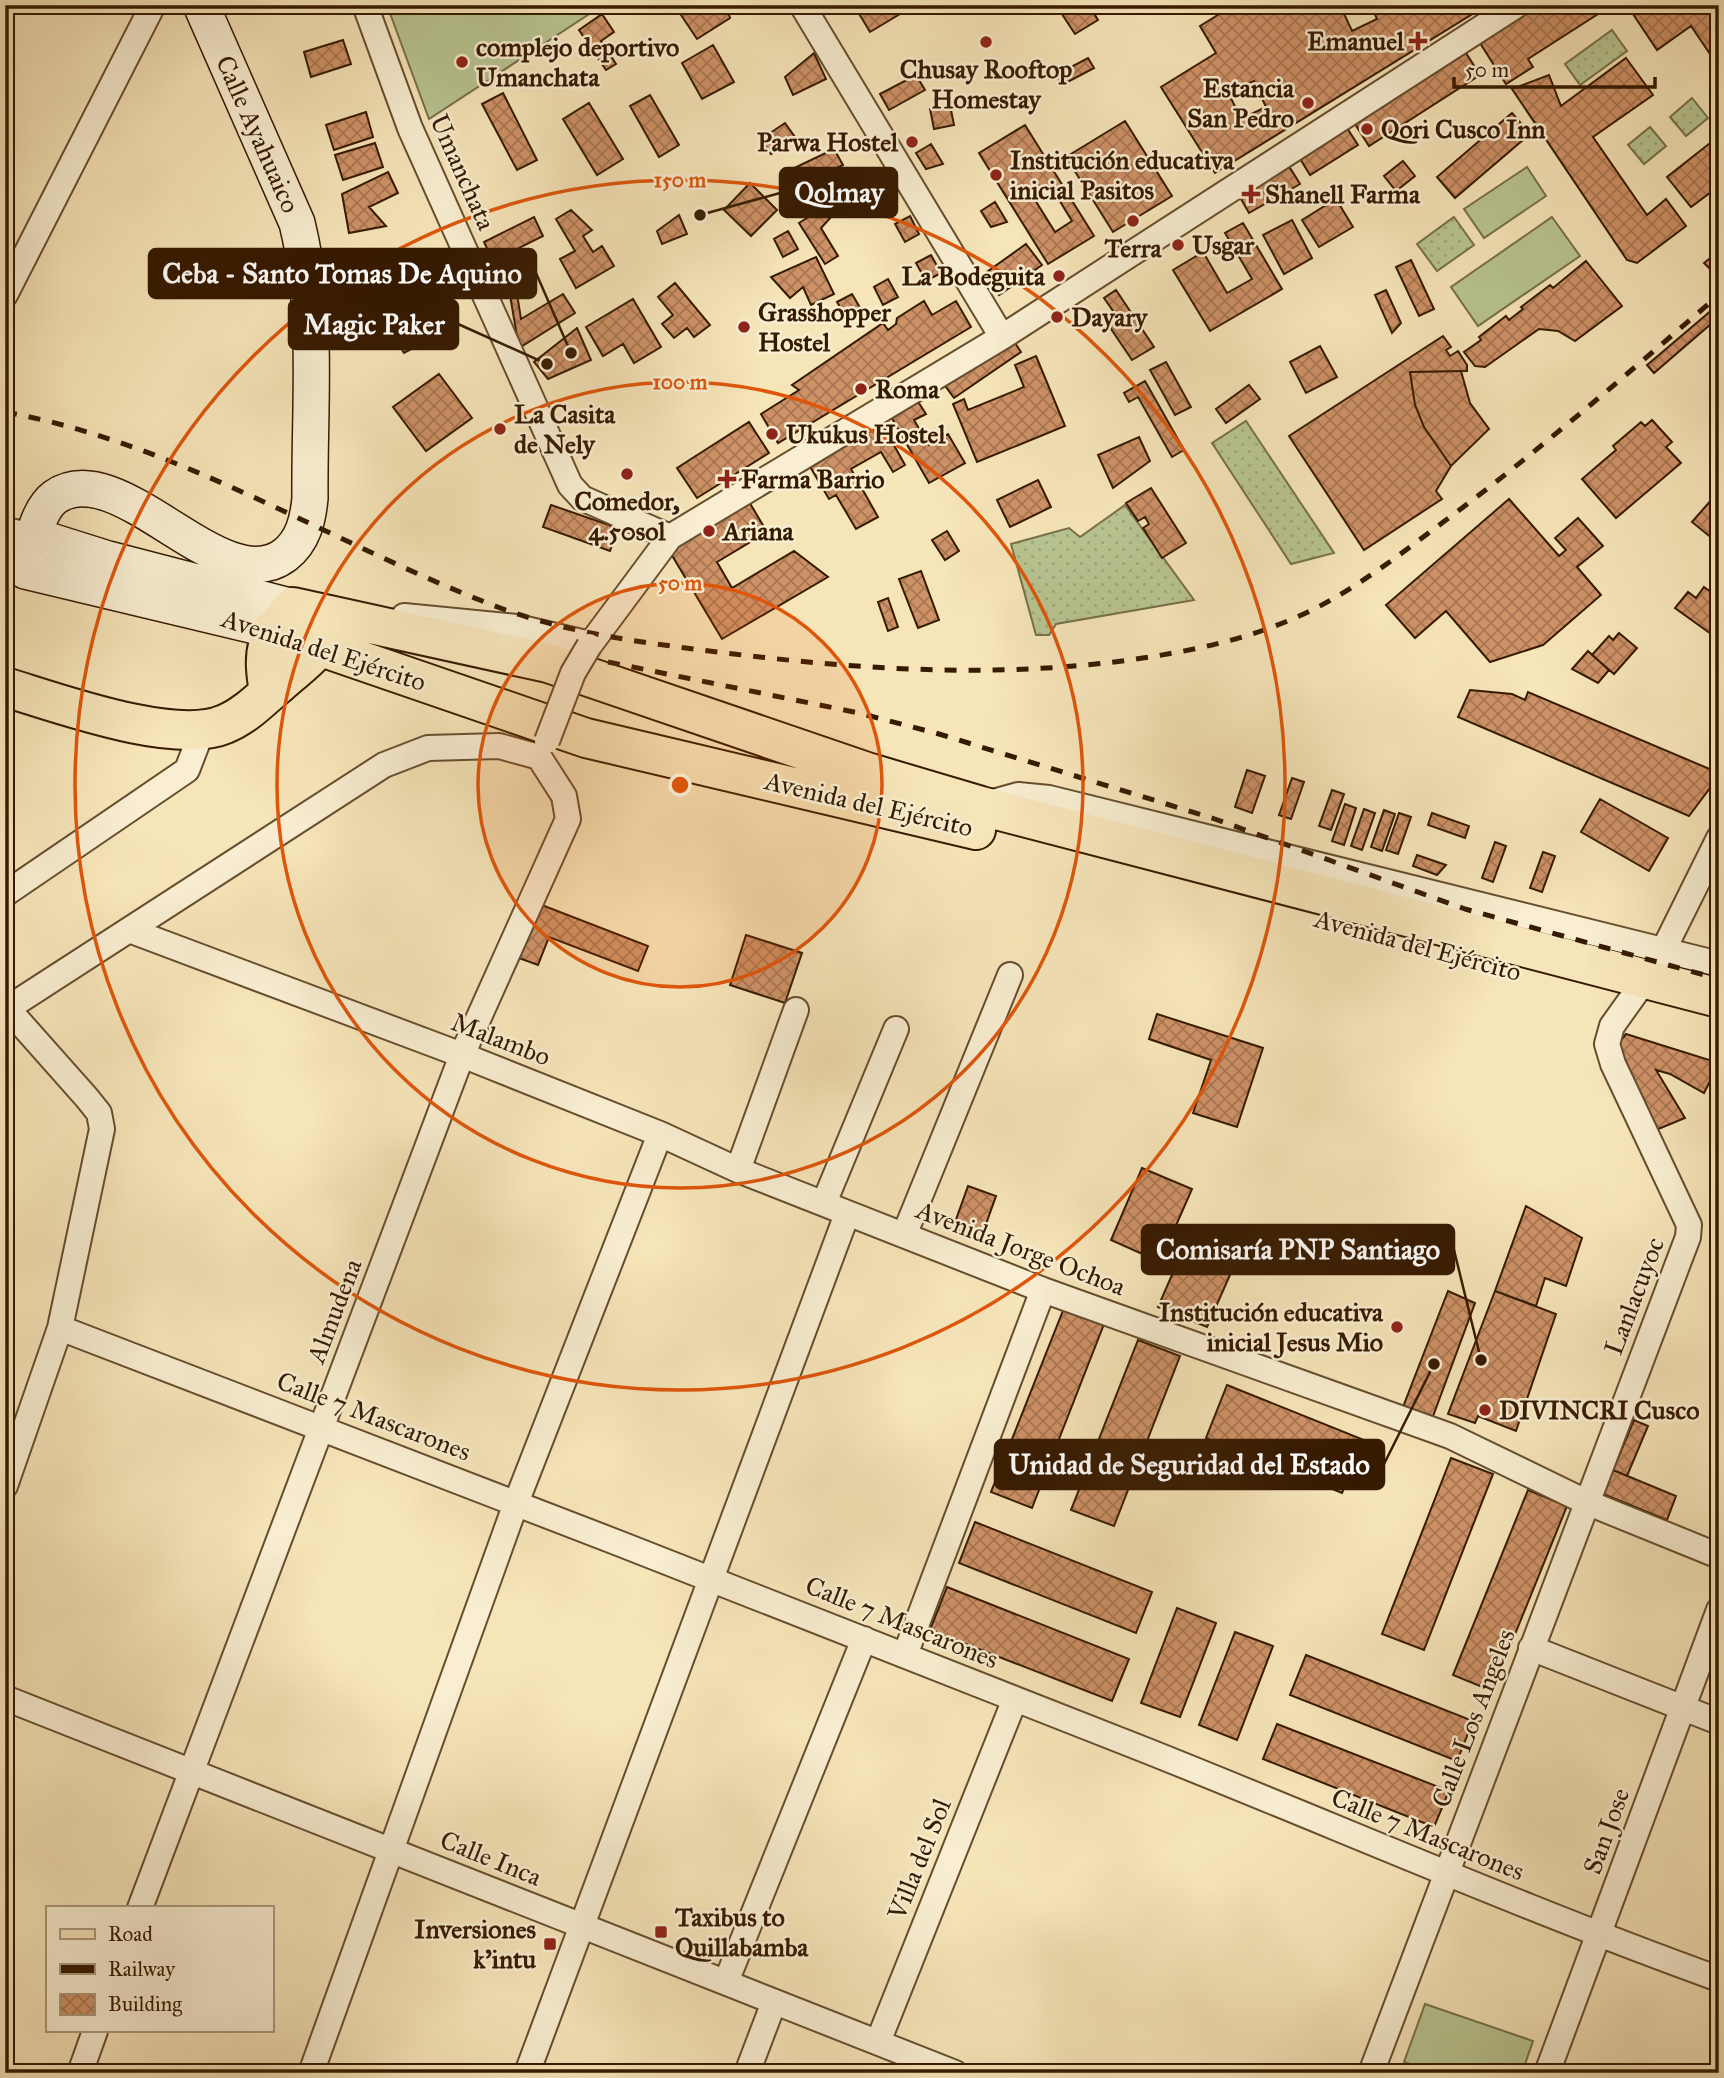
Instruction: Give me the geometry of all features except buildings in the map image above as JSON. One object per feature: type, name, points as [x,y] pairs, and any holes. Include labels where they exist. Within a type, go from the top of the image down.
[{"type":"main road","name":"Calle Ayahuaico","points":[[15,569],[20,533],[43,514],[54,498],[78,488],[115,496],[216,553],[242,564],[255,565],[279,559],[297,543],[307,523],[310,471],[308,291],[305,256],[297,223],[201,5]]},
{"type":"main road","name":"Avenida del Ejército","points":[[20,533],[108,559],[282,618],[327,630],[571,670],[870,773],[981,806],[1647,976],[1719,998]]},
{"type":"main road","name":"Avenida del Ejército","points":[[15,569],[282,618]]},
{"type":"main road","points":[[269,692],[264,659],[282,618]]},
{"type":"main road","name":"Avenida del Ejército","points":[[327,630],[586,738],[945,822],[1647,976],[1719,1022]]},
{"type":"main road","points":[[5,687],[125,722],[202,731],[236,718],[269,692],[327,630]]},
{"type":"street","points":[[5,295],[153,5]]},
{"type":"street","name":"Umanchata","points":[[365,5],[410,128],[570,485],[582,498],[670,537]]},
{"type":"street","points":[[802,5],[1002,337]]},
{"type":"street","points":[[5,1486],[60,1328],[102,1129],[99,1113],[87,1098],[6,1009],[384,765],[428,748],[499,746],[543,749],[573,673],[589,645],[670,537],[1002,337],[1508,8]]},
{"type":"street","points":[[282,618],[329,604],[395,615],[517,627],[589,645]]},
{"type":"street","points":[[5,894],[187,769],[202,731]]},
{"type":"street","name":"Almudena","points":[[141,1906],[462,1055],[568,820],[564,796],[543,749]]},
{"type":"street","name":"Lanlacuyoc","points":[[1586,1502],[1689,1232],[1689,1225],[1609,1055],[1608,1034],[1647,976],[1718,841]]},
{"type":"street","name":"Malambo","points":[[129,930],[462,1055],[660,1134],[738,1170],[847,1214]]},
{"type":"street","name":"Avenida del Ejército","points":[[1647,976],[1719,964]]},
{"type":"street","points":[[905,1233],[1010,975]]},
{"type":"street","points":[[738,1170],[796,1010]]},
{"type":"street","points":[[824,1203],[896,1029]]},
{"type":"street","points":[[311,2073],[516,1503],[660,1134]]},
{"type":"street","points":[[527,2073],[847,1214]]},
{"type":"street","name":"Avenida Jorge Ochoa","points":[[847,1214],[905,1233],[1043,1290],[1450,1436],[1586,1502],[1719,1556]]},
{"type":"street","points":[[905,1655],[1043,1290]]},
{"type":"street","name":"Calle 7 Mascarones","points":[[60,1328],[713,1579],[1598,1936],[1719,1979]]},
{"type":"street","name":"Calle Los Angeles","points":[[1371,2073],[1586,1502]]},
{"type":"street","name":"San Jose","points":[[1548,2073],[1719,1610]]},
{"type":"street","points":[[726,1982],[864,1639]]},
{"type":"street","points":[[1531,1648],[1719,1722]]},
{"type":"street","name":"Calle Inca","points":[[5,1698],[955,2073]]},
{"type":"street","name":"Villa del Sol","points":[[877,2042],[1015,1699]]},
{"type":"street","points":[[747,2073],[775,2001]]},
{"type":"street","points":[[80,2073],[95,2032]]},
{"type":"green space","name":"complejo deportivo Umanchata","points":[[387,5],[603,5],[429,119]]},
{"type":"green space","points":[[1612,30],[1627,51],[1580,85],[1565,64]]},
{"type":"green space","points":[[1692,98],[1708,118],[1686,136],[1670,117]]},
{"type":"green space","points":[[1650,127],[1666,146],[1644,164],[1628,145]]},
{"type":"green space","points":[[1527,167],[1546,196],[1484,238],[1464,209]]},
{"type":"green space","points":[[1454,217],[1474,245],[1437,271],[1417,244]]},
{"type":"green space","points":[[1552,217],[1580,256],[1478,326],[1451,287]]},
{"type":"green space","points":[[1246,421],[1334,553],[1291,564],[1212,443]]},
{"type":"green space","points":[[1125,505],[1194,600],[1056,624],[1049,635],[1036,635],[1011,544],[1069,528],[1080,537]]},
{"type":"green space","points":[[1425,2004],[1533,2041],[1522,2073],[1436,2073],[1404,2062]]},
{"type":"railway","points":[[5,412],[70,427],[197,472],[441,584],[503,609],[560,626],[675,647],[840,665],[945,670],[1050,668],[1156,656],[1197,648],[1259,632],[1318,607],[1397,557],[1478,496],[1582,412],[1719,295]]},
{"type":"railway","points":[[608,662],[859,713],[939,734],[1212,818],[1465,909],[1719,979]]},
{"type":"place","name":"Emanuel","points":[[1418,41]]},
{"type":"place","name":"Chusay Rooftop Homestay","points":[[986,42]]},
{"type":"place","name":"complejo deportivo Umanchata","points":[[462,62]]},
{"type":"place","name":"Estancia San Pedro","points":[[1308,103]]},
{"type":"place","name":"Qori Cusco Inn","points":[[1367,129]]},
{"type":"place","name":"Parwa Hostel","points":[[912,142]]},
{"type":"place","name":"Institución educativa inicial Pasitos","points":[[996,175]]},
{"type":"place","name":"Shanell Farma","points":[[1251,194]]},
{"type":"place","name":"Qolmay","points":[[700,215]]},
{"type":"place","name":"Terra","points":[[1133,221]]},
{"type":"place","name":"Usgar","points":[[1178,245]]},
{"type":"place","name":"La Bodeguita","points":[[1059,276]]},
{"type":"place","name":"Dayary","points":[[1057,317]]},
{"type":"place","name":"Grasshopper Hostel","points":[[744,327]]},
{"type":"place","name":"Ceba - Santo Tomas De Aquino","points":[[571,353]]},
{"type":"place","name":"Magic Paker","points":[[547,364]]},
{"type":"place","name":"Roma","points":[[861,389]]},
{"type":"place","name":"La Casita de Nely","points":[[500,429]]},
{"type":"place","name":"Ukukus Hostel","points":[[772,434]]},
{"type":"place","name":"Comedor, 4.50sol","points":[[627,474]]},
{"type":"place","name":"Farma Barrio","points":[[727,479]]},
{"type":"place","name":"Ariana","points":[[709,531]]},
{"type":"place","name":"Institución educativa inicial Jesus Mio","points":[[1397,1327]]},
{"type":"place","name":"Comisaría PNP Santiago","points":[[1481,1360]]},
{"type":"place","name":"Unidad de Seguridad del Estado","points":[[1434,1364]]},
{"type":"place","name":"DIVINCRI Cusco","points":[[1485,1410]]},
{"type":"place","name":"Taxibus to Quillabamba","points":[[661,1932]]},
{"type":"place","name":"Inversiones k'intu","points":[[550,1944]]}]
